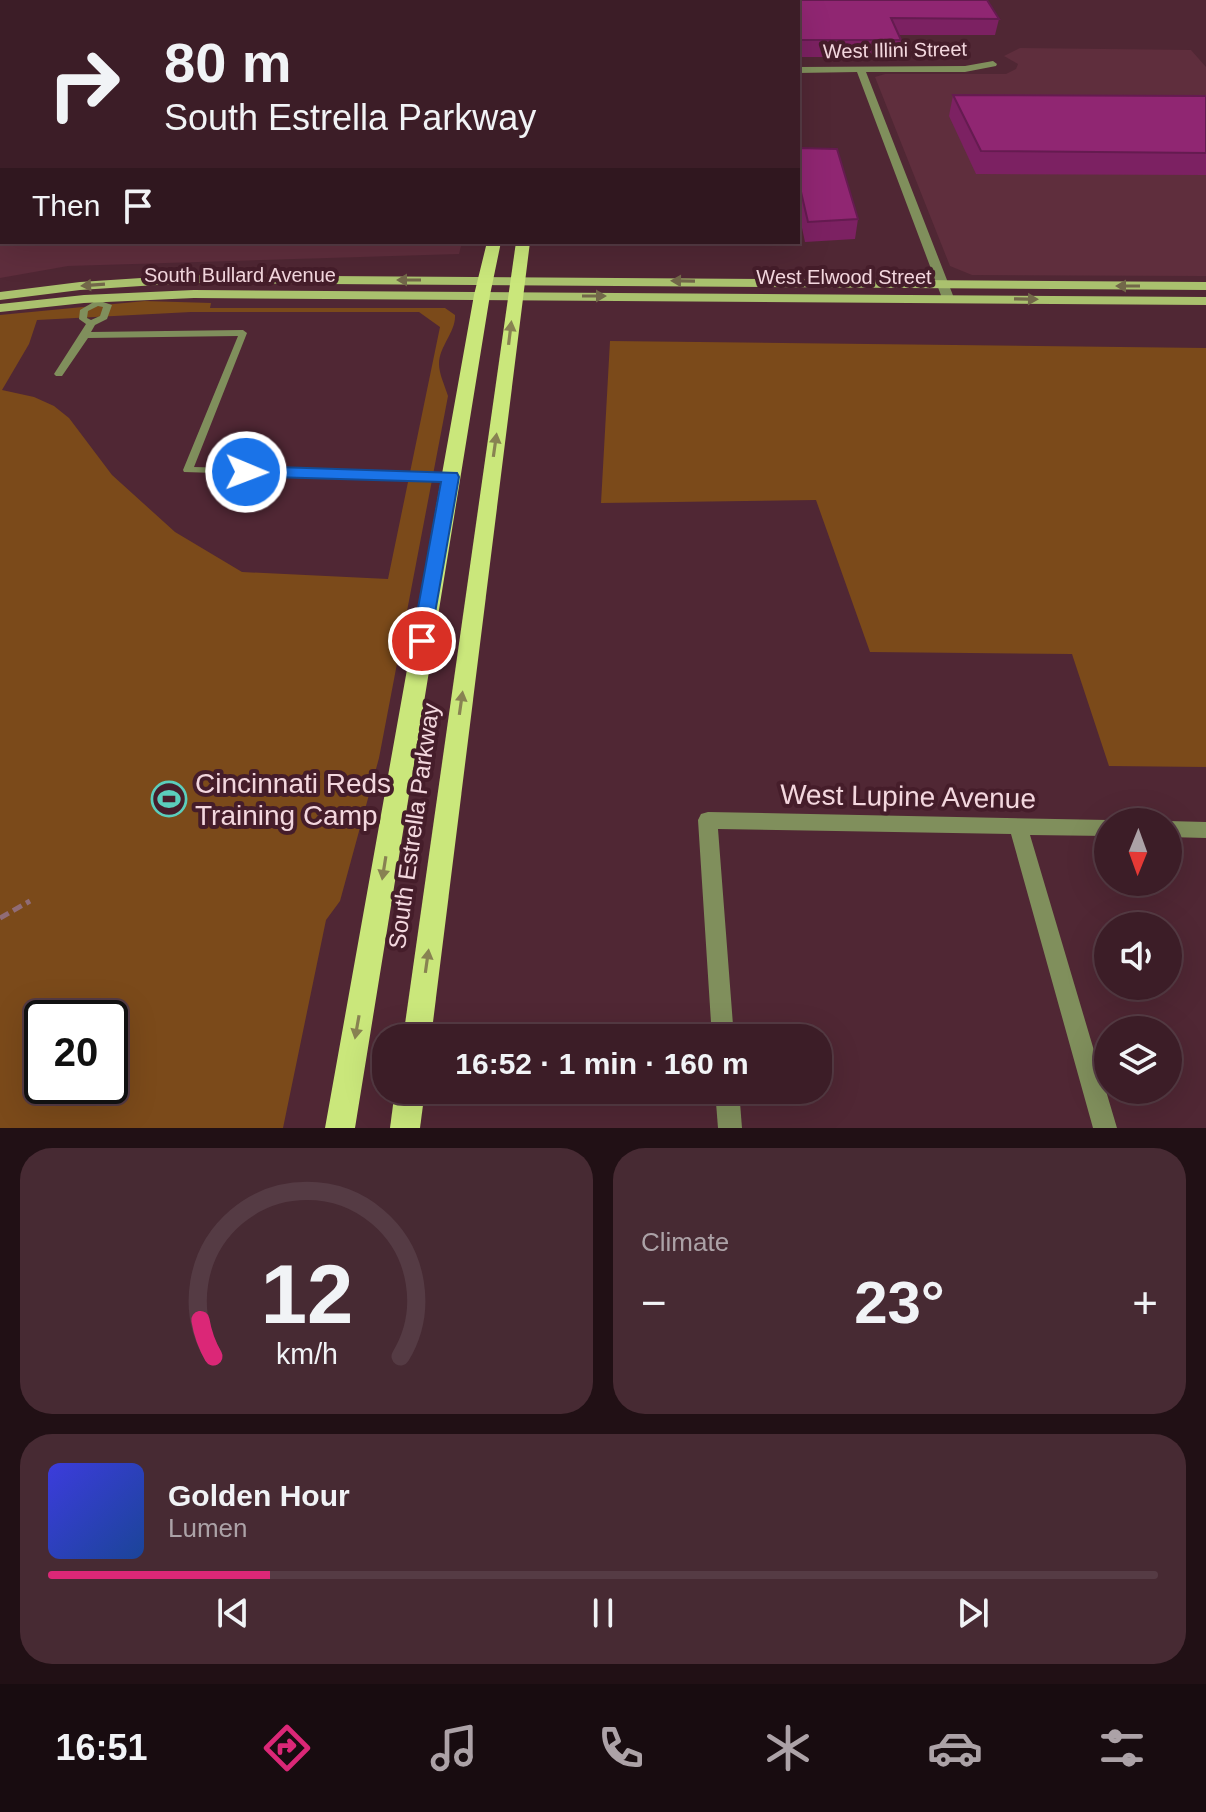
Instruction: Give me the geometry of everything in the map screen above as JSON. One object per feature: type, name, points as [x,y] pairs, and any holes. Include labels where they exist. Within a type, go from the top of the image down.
[{"type":"main road","name":"South Estrella Parkway","points":[[340,1128],[494,244]]},
{"type":"main road","name":"South Estrella Parkway","points":[[419,1024],[523,244]]},
{"type":"main road","name":"South Bullard Avenue","points":[[0,296],[80,286],[187,279],[484,287]]},
{"type":"main road","name":"West Elwood Street","points":[[484,287],[1206,286]]},
{"type":"main road","name":"South Bullard Avenue","points":[[0,308],[194,294],[484,287]]},
{"type":"main road","name":"West Elwood Street","points":[[517,287],[1206,301]]},
{"type":"main road","points":[[405,1128],[408,1104]]},
{"type":"street","name":"West Illini Street","points":[[800,70],[965,69],[993,64]]},
{"type":"street","points":[[860,69],[948,298]]},
{"type":"street","name":"West Lupine Avenue","points":[[722,1024],[708,820],[1094,828]]},
{"type":"street","points":[[1018,826],[1105,1128]]},
{"type":"street","points":[[1182,829],[1206,830]]},
{"type":"street","points":[[728,1104],[730,1128]]},
{"type":"lane","points":[[59,374],[91,323],[104,317],[108,305],[97,301],[84,310],[83,319],[91,323]]},
{"type":"lane","points":[[85,335],[243,333],[188,470],[451,477]]},
{"type":"path","points":[[0,918],[30,901]]},
{"type":"shaded area","points":[[1020,48],[1191,50],[1206,67],[1206,276],[972,275],[950,266],[875,77],[885,74],[1006,74],[1016,69],[1018,64],[1004,56]]},
{"type":"shaded area","points":[[0,244],[462,244],[459,254],[68,266],[0,278]]},
{"type":"shaded area","name":"Cincinnati Reds Training Camp","points":[[145,301],[211,303],[210,308],[445,308],[455,315],[439,364],[448,396],[379,758],[340,901],[326,920],[283,1128],[0,1128],[0,315]],"holes":[[[191,312],[419,312],[440,327],[388,579],[242,572],[175,532],[112,475],[69,418],[54,406],[34,397],[2,390],[29,344],[37,320]]]},
{"type":"shaded area","points":[[610,341],[1206,348],[1206,767],[1109,766],[1072,654],[870,652],[816,500],[601,503]]},
{"type":"building","points":[[800,0],[987,0],[999,19],[891,18],[901,40],[800,40]]},
{"type":"building","points":[[953,95],[1206,96],[1206,153],[981,151]]},
{"type":"building","points":[[800,148],[837,149],[858,219],[808,222],[800,188]]},
{"type":"place","name":"Cincinnati Reds Training Camp","points":[[169,799]]},
{"type":"route","points":[[246,472],[451,477],[422,641]]}]
